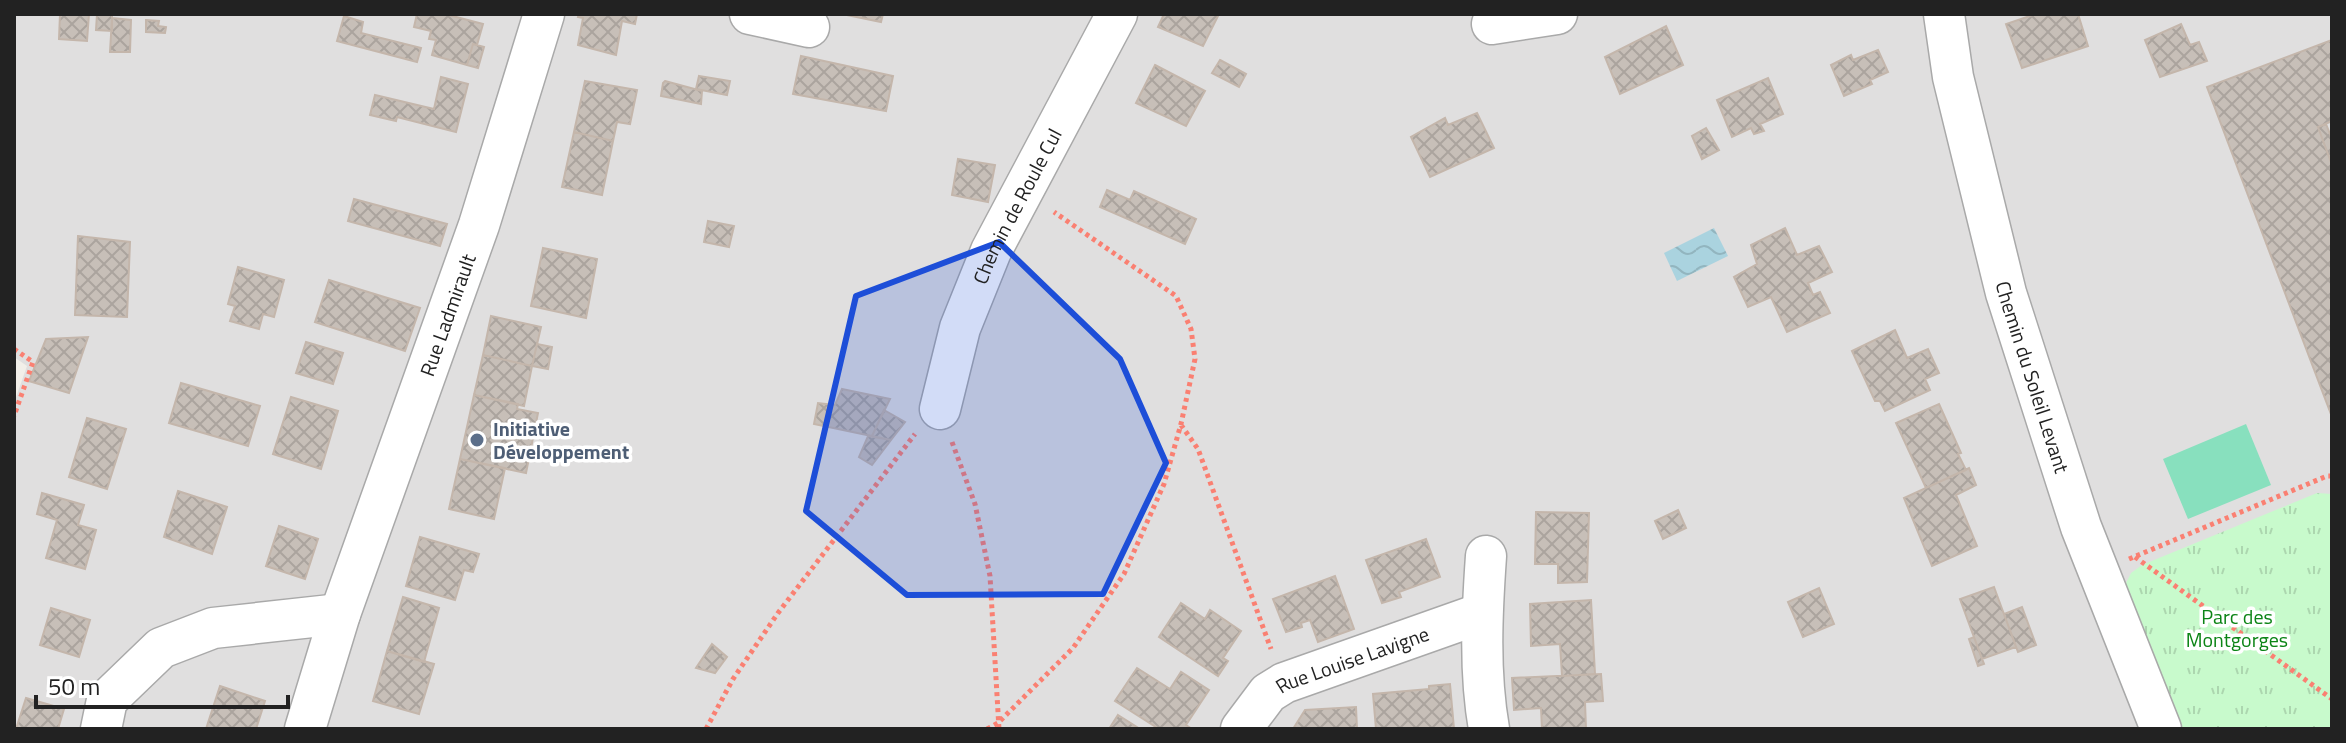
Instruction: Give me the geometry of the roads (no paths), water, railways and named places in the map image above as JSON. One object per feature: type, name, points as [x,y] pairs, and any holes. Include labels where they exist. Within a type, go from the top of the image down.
[{"type":"street","name":"Rue Ladmirault","points":[[305,729],[340,614],[479,225],[544,14]]},
{"type":"street","points":[[750,14],[809,27]]},
{"type":"street","name":"Chemin de Roule Cul","points":[[940,409],[960,328],[991,251],[1117,14]]},
{"type":"street","points":[[1492,24],[1557,14]]},
{"type":"street","name":"Chemin du Soleil Levant","points":[[1944,14],[1953,77],[2006,293],[2066,483],[2117,564],[2161,729]]},
{"type":"street","points":[[1486,556],[1482,613],[1485,705],[1489,729]]},
{"type":"street","name":"Rue Louise Lavigne","points":[[1241,729],[1268,693],[1284,683],[1482,613]]},
{"type":"street","points":[[101,729],[107,700],[161,648],[213,628],[340,614]]},
{"type":"water","points":[[1714,228],[1728,256],[1677,281],[1664,253]]},
{"type":"place","name":"Initiative Développement","points":[[477,440]]},
{"type":"park label","name":"Parc des Montgorges","points":[[2237,628]]}]
